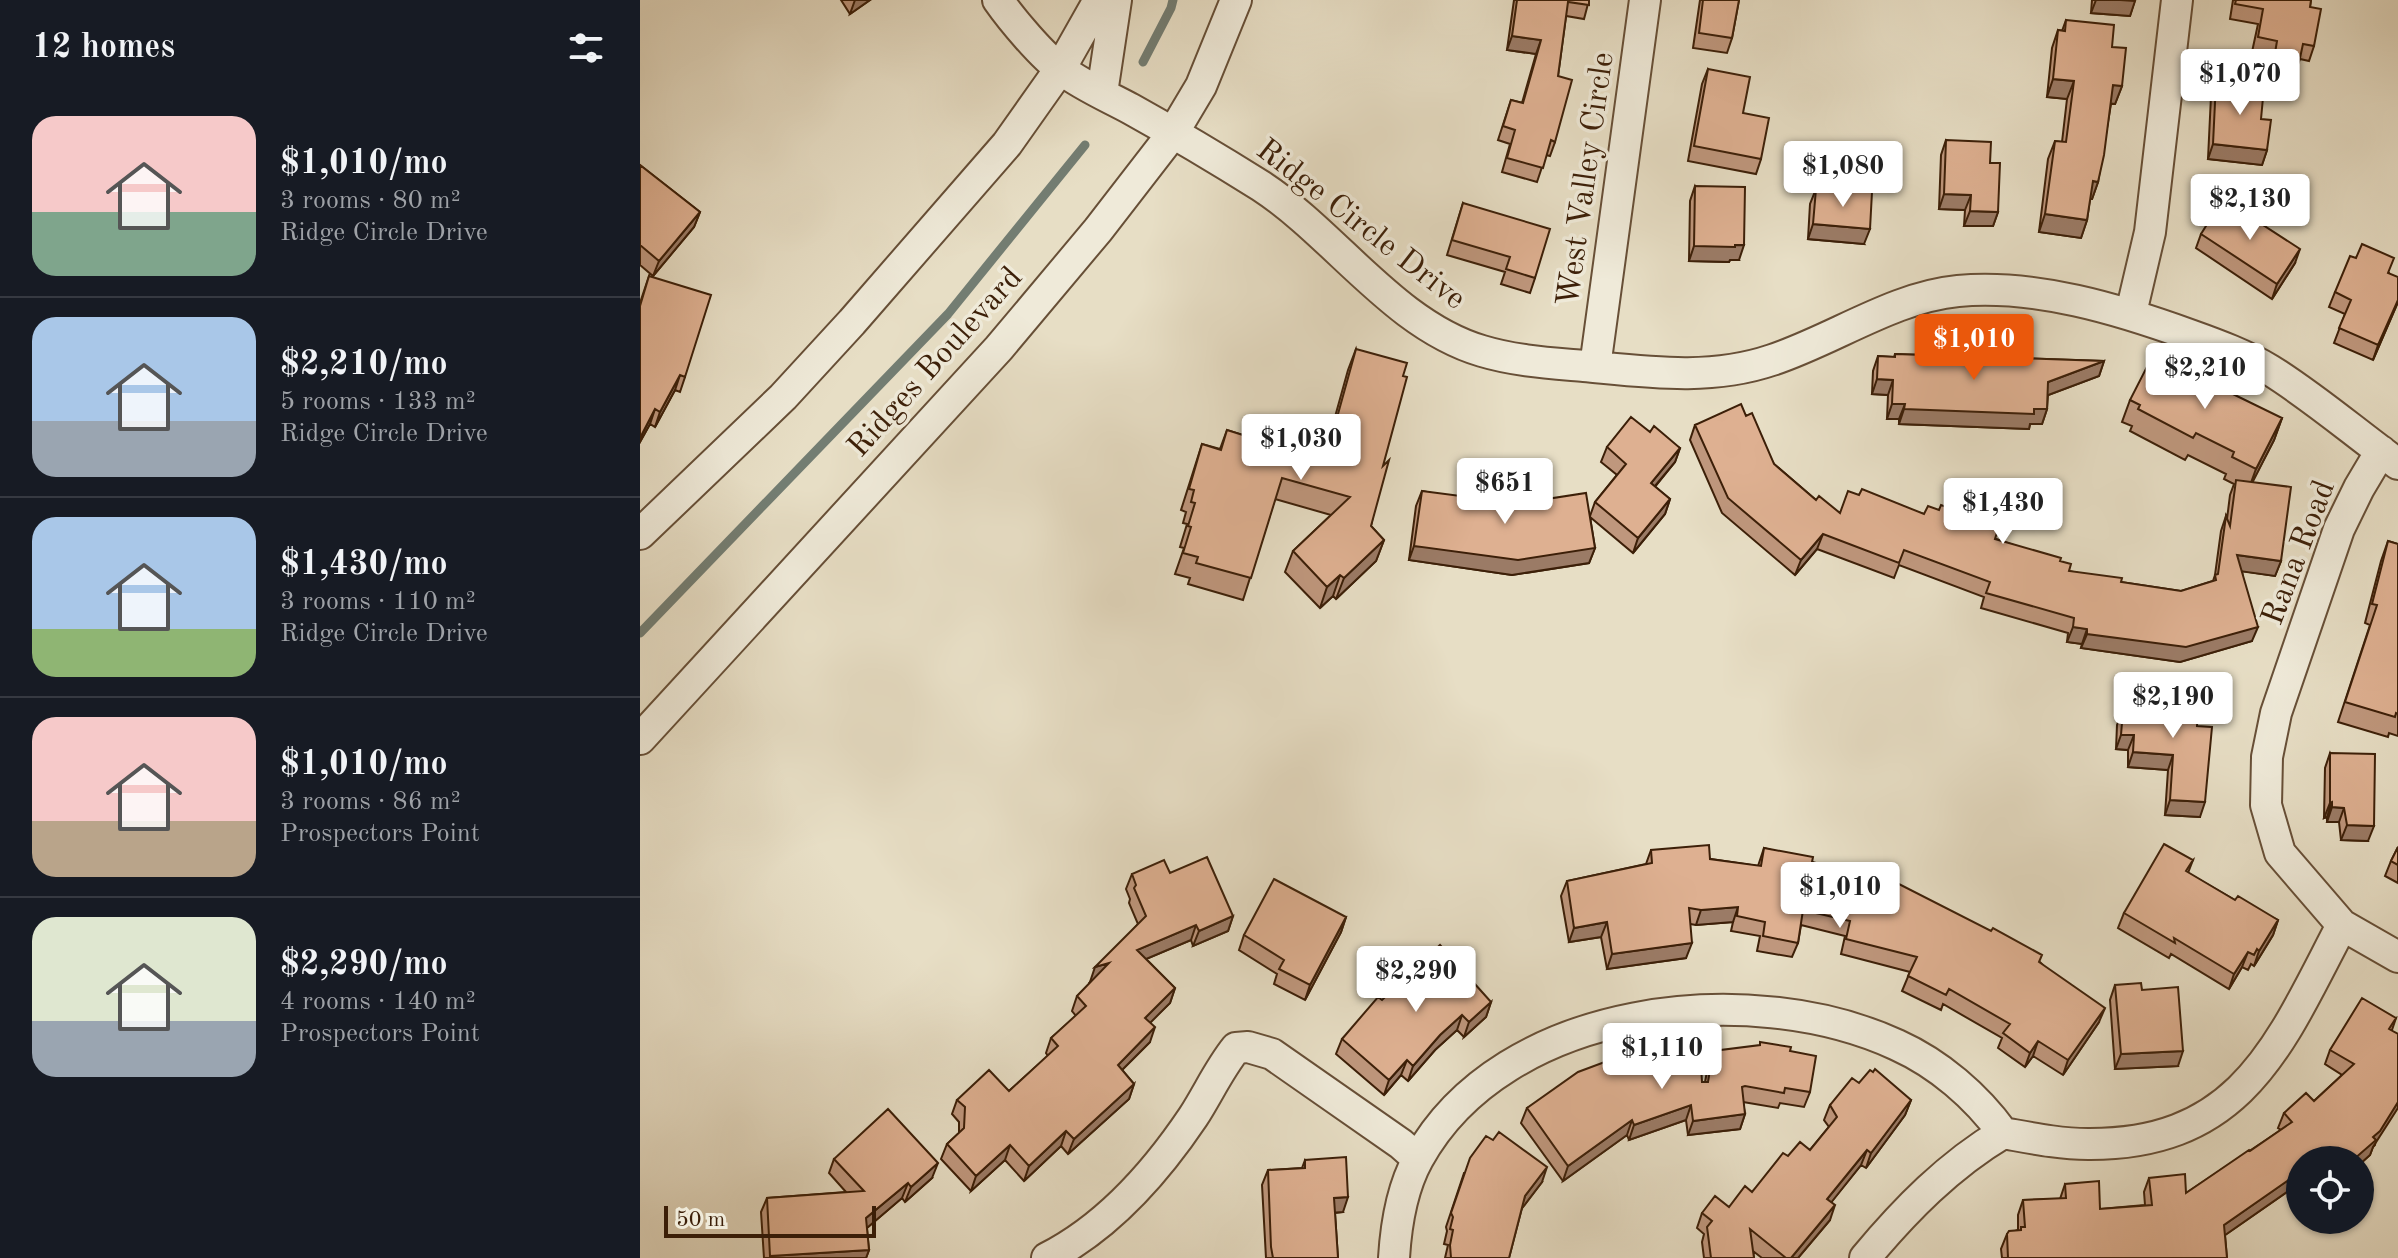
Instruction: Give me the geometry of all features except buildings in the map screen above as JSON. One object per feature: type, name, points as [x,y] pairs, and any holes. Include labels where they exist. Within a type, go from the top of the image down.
[{"type":"street","name":"Ridge Circle Drive","points":[[998,0],[1060,69],[1203,149],[1282,200],[1384,293],[1442,334],[1479,351],[1518,360],[1662,374],[1715,374],[1774,360],[1914,301],[1956,291],[1996,290],[2036,294],[2131,313],[2231,350],[2266,367],[2325,406],[2390,458]]},
{"type":"street","points":[[640,534],[783,397],[1007,144],[1060,69],[1099,0]]},
{"type":"street","points":[[1102,93],[1116,0]]},
{"type":"street","name":"Ridges Boulevard","points":[[645,724],[999,348],[1098,230],[1173,133],[1201,86],[1236,0]]},
{"type":"street","name":"West Valley Circle","points":[[1595,367],[1645,0]]},
{"type":"street","points":[[2131,313],[2150,232],[2177,0]]},
{"type":"street","name":"Rana Road","points":[[2390,458],[2359,488],[2339,529],[2276,713],[2267,757],[2266,805],[2280,853],[2342,925],[2398,957]]},
{"type":"street","points":[[1865,1258],[1922,1195],[1981,1146],[2003,1133],[2059,1142],[2116,1143],[2173,1133],[2221,1107],[2241,1089],[2274,1048],[2342,925]]},
{"type":"street","points":[[1394,1258],[1396,1228],[1418,1159],[1468,1097],[1536,1052],[1578,1034],[1635,1018],[1725,1008],[1781,1013],[1871,1034],[1898,1045],[1951,1079],[1981,1106],[2003,1133]]},
{"type":"street","points":[[1047,1258],[1096,1227],[1128,1197],[1182,1133],[1236,1048],[1248,1047],[1272,1054],[1418,1159]]},
{"type":"waterway","points":[[1143,62],[1173,0]]},
{"type":"waterway","points":[[640,633],[948,314],[1085,145]]}]
